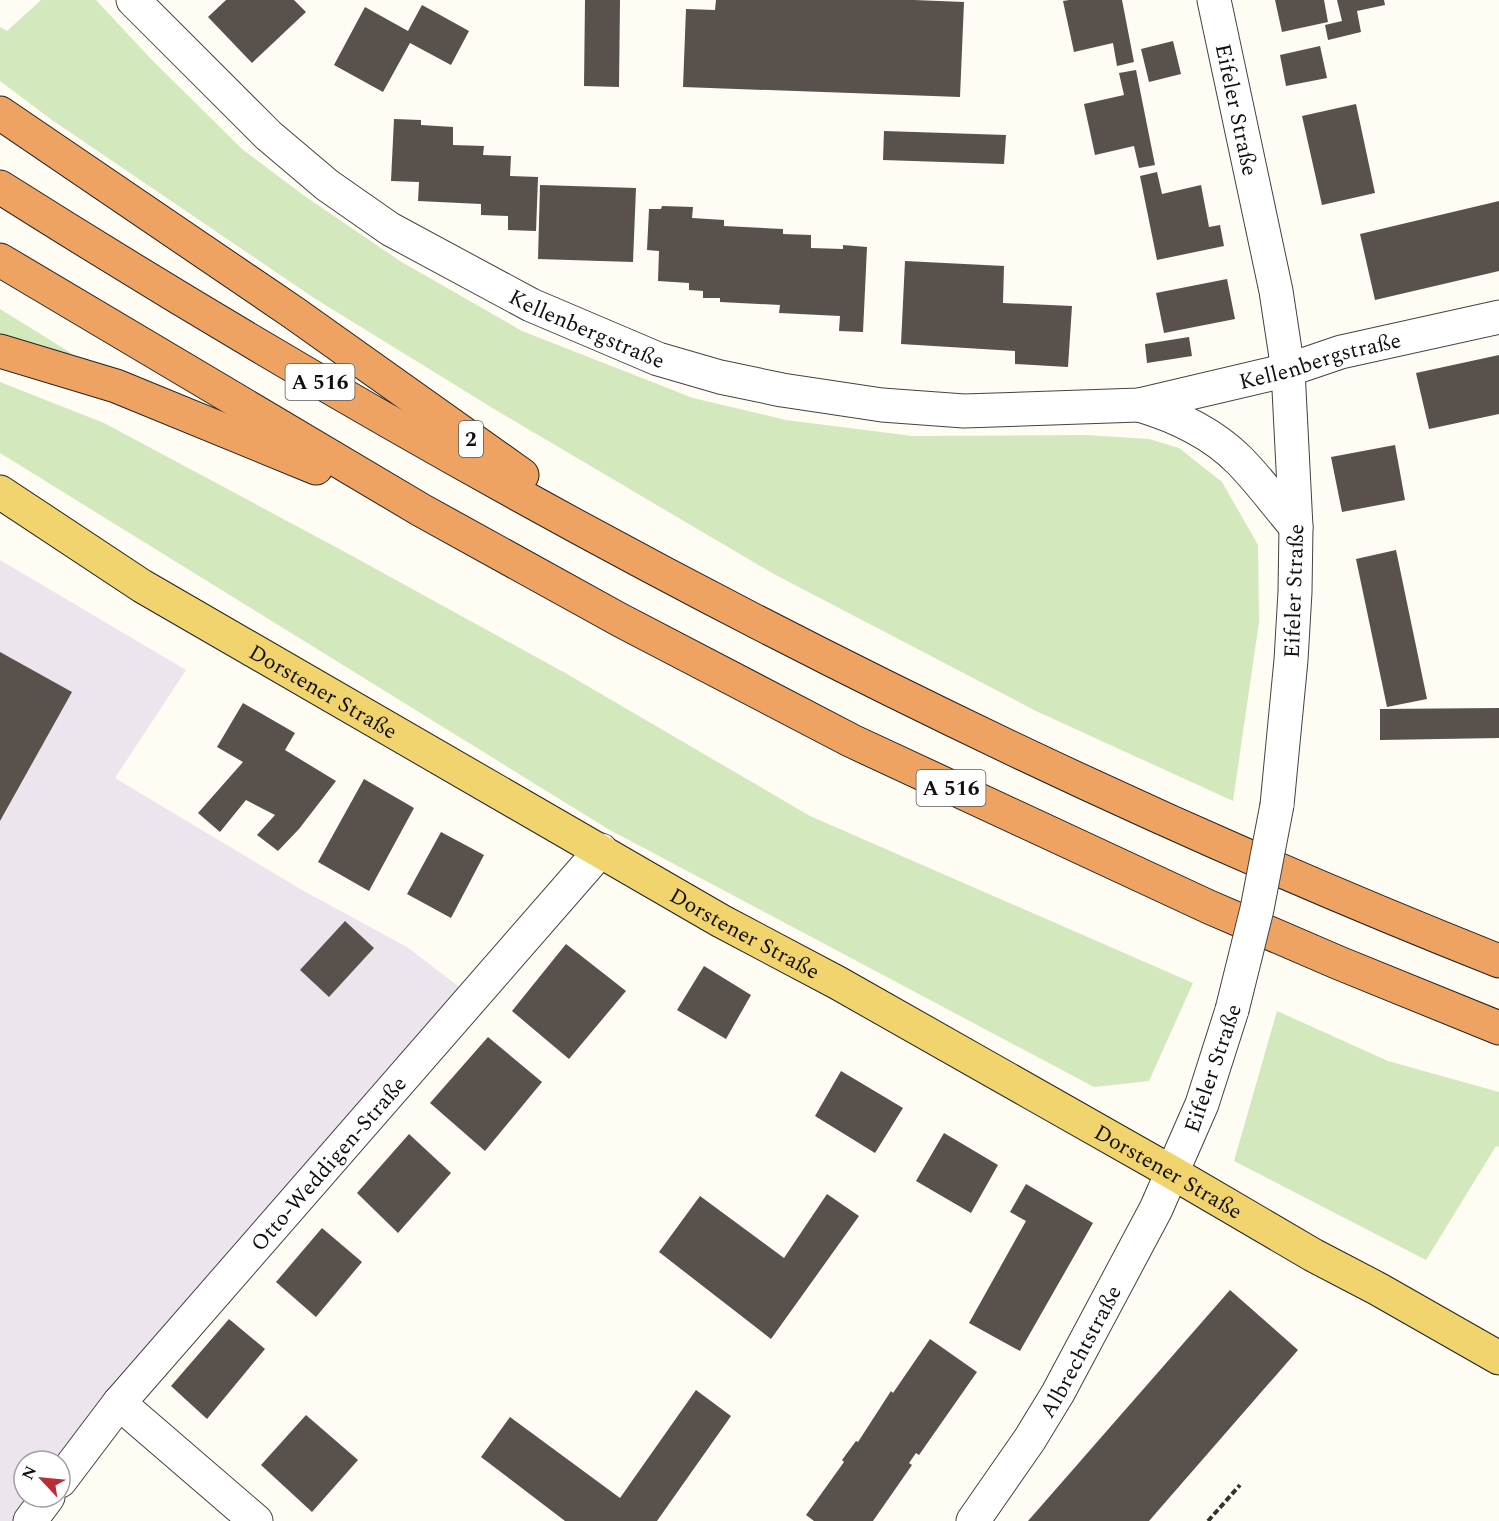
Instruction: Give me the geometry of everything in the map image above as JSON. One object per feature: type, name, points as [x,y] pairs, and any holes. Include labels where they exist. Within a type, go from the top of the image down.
[{"type":"highway","name":"2","points":[[0,113],[294,313],[648,565]]},
{"type":"highway","name":"A 516","points":[[0,187],[100,250],[344,396],[648,565],[765,627],[1102,791],[1270,867],[1499,961]]},
{"type":"highway","name":"A 516","points":[[0,260],[421,510],[620,620],[852,741],[1209,908],[1499,1028]]},
{"type":"highway","points":[[0,351],[116,386],[421,510]]},
{"type":"main road","name":"Dorstener Straße","points":[[0,492],[142,586],[721,921],[838,983],[1173,1173],[1313,1256],[1499,1358]]},
{"type":"street","name":"Kellenbergstraße","points":[[133,0],[268,135],[327,185],[390,229],[531,305],[658,359],[720,377],[782,390],[882,405],[964,411],[1139,405],[1288,370],[1341,352],[1499,317]]},
{"type":"street","name":"Eifeler Straße","points":[[1173,1173],[1202,1104],[1232,1010],[1257,909],[1277,804],[1292,660],[1296,527],[1288,370],[1275,291],[1214,0]]},
{"type":"street","name":"Kellenbergstraße","points":[[1139,405],[1183,421],[1224,448],[1239,460],[1296,527]]},
{"type":"street","name":"Otto-Weddigen-Straße","points":[[72,1465],[119,1402],[601,850]]},
{"type":"street","name":"Albrechtstraße","points":[[973,1521],[1030,1439],[1058,1393],[1173,1173]]},
{"type":"street","points":[[119,1402],[256,1521]]},
{"type":"path","points":[[1208,1521],[1240,1485]]},
{"type":"shaded area","points":[[0,560],[186,670],[115,778],[302,890],[407,947],[466,992],[70,1449],[12,1449],[12,1509],[40,1509],[31,1521],[0,1521]]},
{"type":"green space","points":[[41,0],[96,0],[151,59],[242,149],[306,197],[400,261],[522,331],[693,398],[786,420],[912,436],[1085,435],[1149,439],[1179,448],[1222,482],[1258,545],[1259,622],[1233,801],[1036,711],[772,573],[499,412],[314,298],[52,120],[0,81],[0,27],[7,31]]},
{"type":"green space","points":[[0,309],[71,353],[67,359],[0,340]]},
{"type":"green space","points":[[0,382],[104,423],[345,552],[567,674],[810,816],[1193,983],[1149,1081],[1094,1087],[608,829],[0,453]]},
{"type":"green space","points":[[1277,1011],[1388,1061],[1499,1092],[1499,1147],[1496,1146],[1426,1260],[1234,1161]]},
{"type":"building","points":[[226,0],[294,0],[306,12],[252,63],[208,17]]},
{"type":"building","points":[[585,0],[620,0],[619,87],[584,86]]},
{"type":"building","points":[[716,0],[964,2],[960,97],[683,87],[686,9],[715,10]]},
{"type":"building","points":[[1122,0],[1134,62],[1117,66],[1113,43],[1074,52],[1063,1]]},
{"type":"building","points":[[1275,0],[1324,0],[1328,22],[1282,32]]},
{"type":"building","points":[[1337,0],[1384,0],[1385,5],[1357,11],[1361,32],[1328,40],[1325,25],[1342,21]]},
{"type":"building","points":[[422,5],[469,31],[451,65],[410,43],[383,92],[334,65],[365,7],[408,31]]},
{"type":"building","points":[[1173,41],[1181,74],[1149,82],[1141,49]]},
{"type":"building","points":[[1320,46],[1327,78],[1286,86],[1280,55]]},
{"type":"building","points":[[1136,70],[1155,165],[1139,168],[1134,146],[1095,155],[1084,104],[1124,95],[1119,73]]},
{"type":"building","points":[[1356,104],[1375,193],[1322,205],[1302,116]]},
{"type":"building","points":[[394,119],[421,120],[421,125],[453,127],[453,145],[484,146],[483,155],[511,156],[510,176],[538,177],[536,231],[508,230],[508,216],[481,215],[481,204],[418,201],[419,182],[391,181]]},
{"type":"building","points":[[884,131],[1006,135],[1004,164],[883,160]]},
{"type":"building","points":[[1157,172],[1162,194],[1201,185],[1209,227],[1220,225],[1224,246],[1157,260],[1140,176]]},
{"type":"building","points":[[540,185],[636,188],[633,262],[538,259]]},
{"type":"building","points":[[1499,201],[1499,271],[1375,300],[1360,234]]},
{"type":"building","points":[[662,206],[693,207],[692,218],[724,220],[724,226],[783,229],[783,234],[811,235],[811,248],[843,249],[843,245],[867,247],[863,332],[839,331],[840,316],[779,313],[780,305],[720,302],[720,298],[703,298],[703,291],[689,290],[689,283],[658,281],[659,251],[647,250],[649,209],[661,209]]},
{"type":"building","points":[[905,261],[1004,266],[1003,303],[1072,306],[1068,367],[1015,364],[1015,351],[901,344]]},
{"type":"building","points":[[1227,279],[1235,319],[1164,333],[1156,293]]},
{"type":"building","points":[[1189,337],[1192,356],[1147,363],[1145,344]]},
{"type":"building","points":[[1499,355],[1499,414],[1429,429],[1416,373]]},
{"type":"building","points":[[1395,445],[1405,500],[1342,512],[1331,457]]},
{"type":"building","points":[[1396,550],[1427,699],[1387,707],[1356,559]]},
{"type":"building","points":[[0,652],[72,692],[0,821]]},
{"type":"building","points":[[243,703],[295,733],[285,750],[336,781],[299,829],[278,851],[257,835],[275,815],[246,800],[220,832],[198,813],[243,762],[217,747]]},
{"type":"building","points":[[1499,708],[1499,738],[1380,740],[1380,709]]},
{"type":"building","points":[[364,779],[414,808],[369,891],[318,862]]},
{"type":"building","points":[[441,832],[484,855],[451,918],[407,894]]},
{"type":"building","points":[[345,921],[374,948],[329,997],[300,970]]},
{"type":"building","points":[[566,944],[626,991],[569,1059],[512,1011]]},
{"type":"building","points":[[704,966],[751,995],[726,1039],[677,1010]]},
{"type":"building","points":[[488,1037],[542,1082],[485,1151],[430,1103]]},
{"type":"building","points":[[841,1071],[903,1108],[875,1153],[815,1116]]},
{"type":"building","points":[[944,1133],[998,1165],[971,1213],[916,1181]]},
{"type":"building","points":[[409,1134],[451,1173],[398,1233],[357,1193]]},
{"type":"building","points":[[1026,1184],[1093,1223],[1020,1351],[969,1323],[1026,1221],[1010,1212]]},
{"type":"building","points":[[827,1194],[859,1216],[771,1339],[659,1252],[700,1196],[784,1258]]},
{"type":"building","points":[[322,1228],[362,1262],[316,1317],[276,1282]]},
{"type":"building","points":[[1230,1290],[1298,1350],[1149,1521],[1028,1521]]},
{"type":"building","points":[[229,1319],[265,1349],[207,1419],[171,1386]]},
{"type":"building","points":[[930,1339],[977,1372],[919,1455],[916,1453],[909,1463],[912,1465],[873,1521],[814,1521],[806,1515],[844,1462],[842,1460],[856,1441],[858,1442],[891,1391],[893,1393]]},
{"type":"building","points":[[696,1390],[731,1416],[657,1521],[565,1521],[481,1457],[510,1417],[620,1498]]},
{"type":"building","points":[[306,1415],[358,1460],[312,1512],[261,1465]]}]
